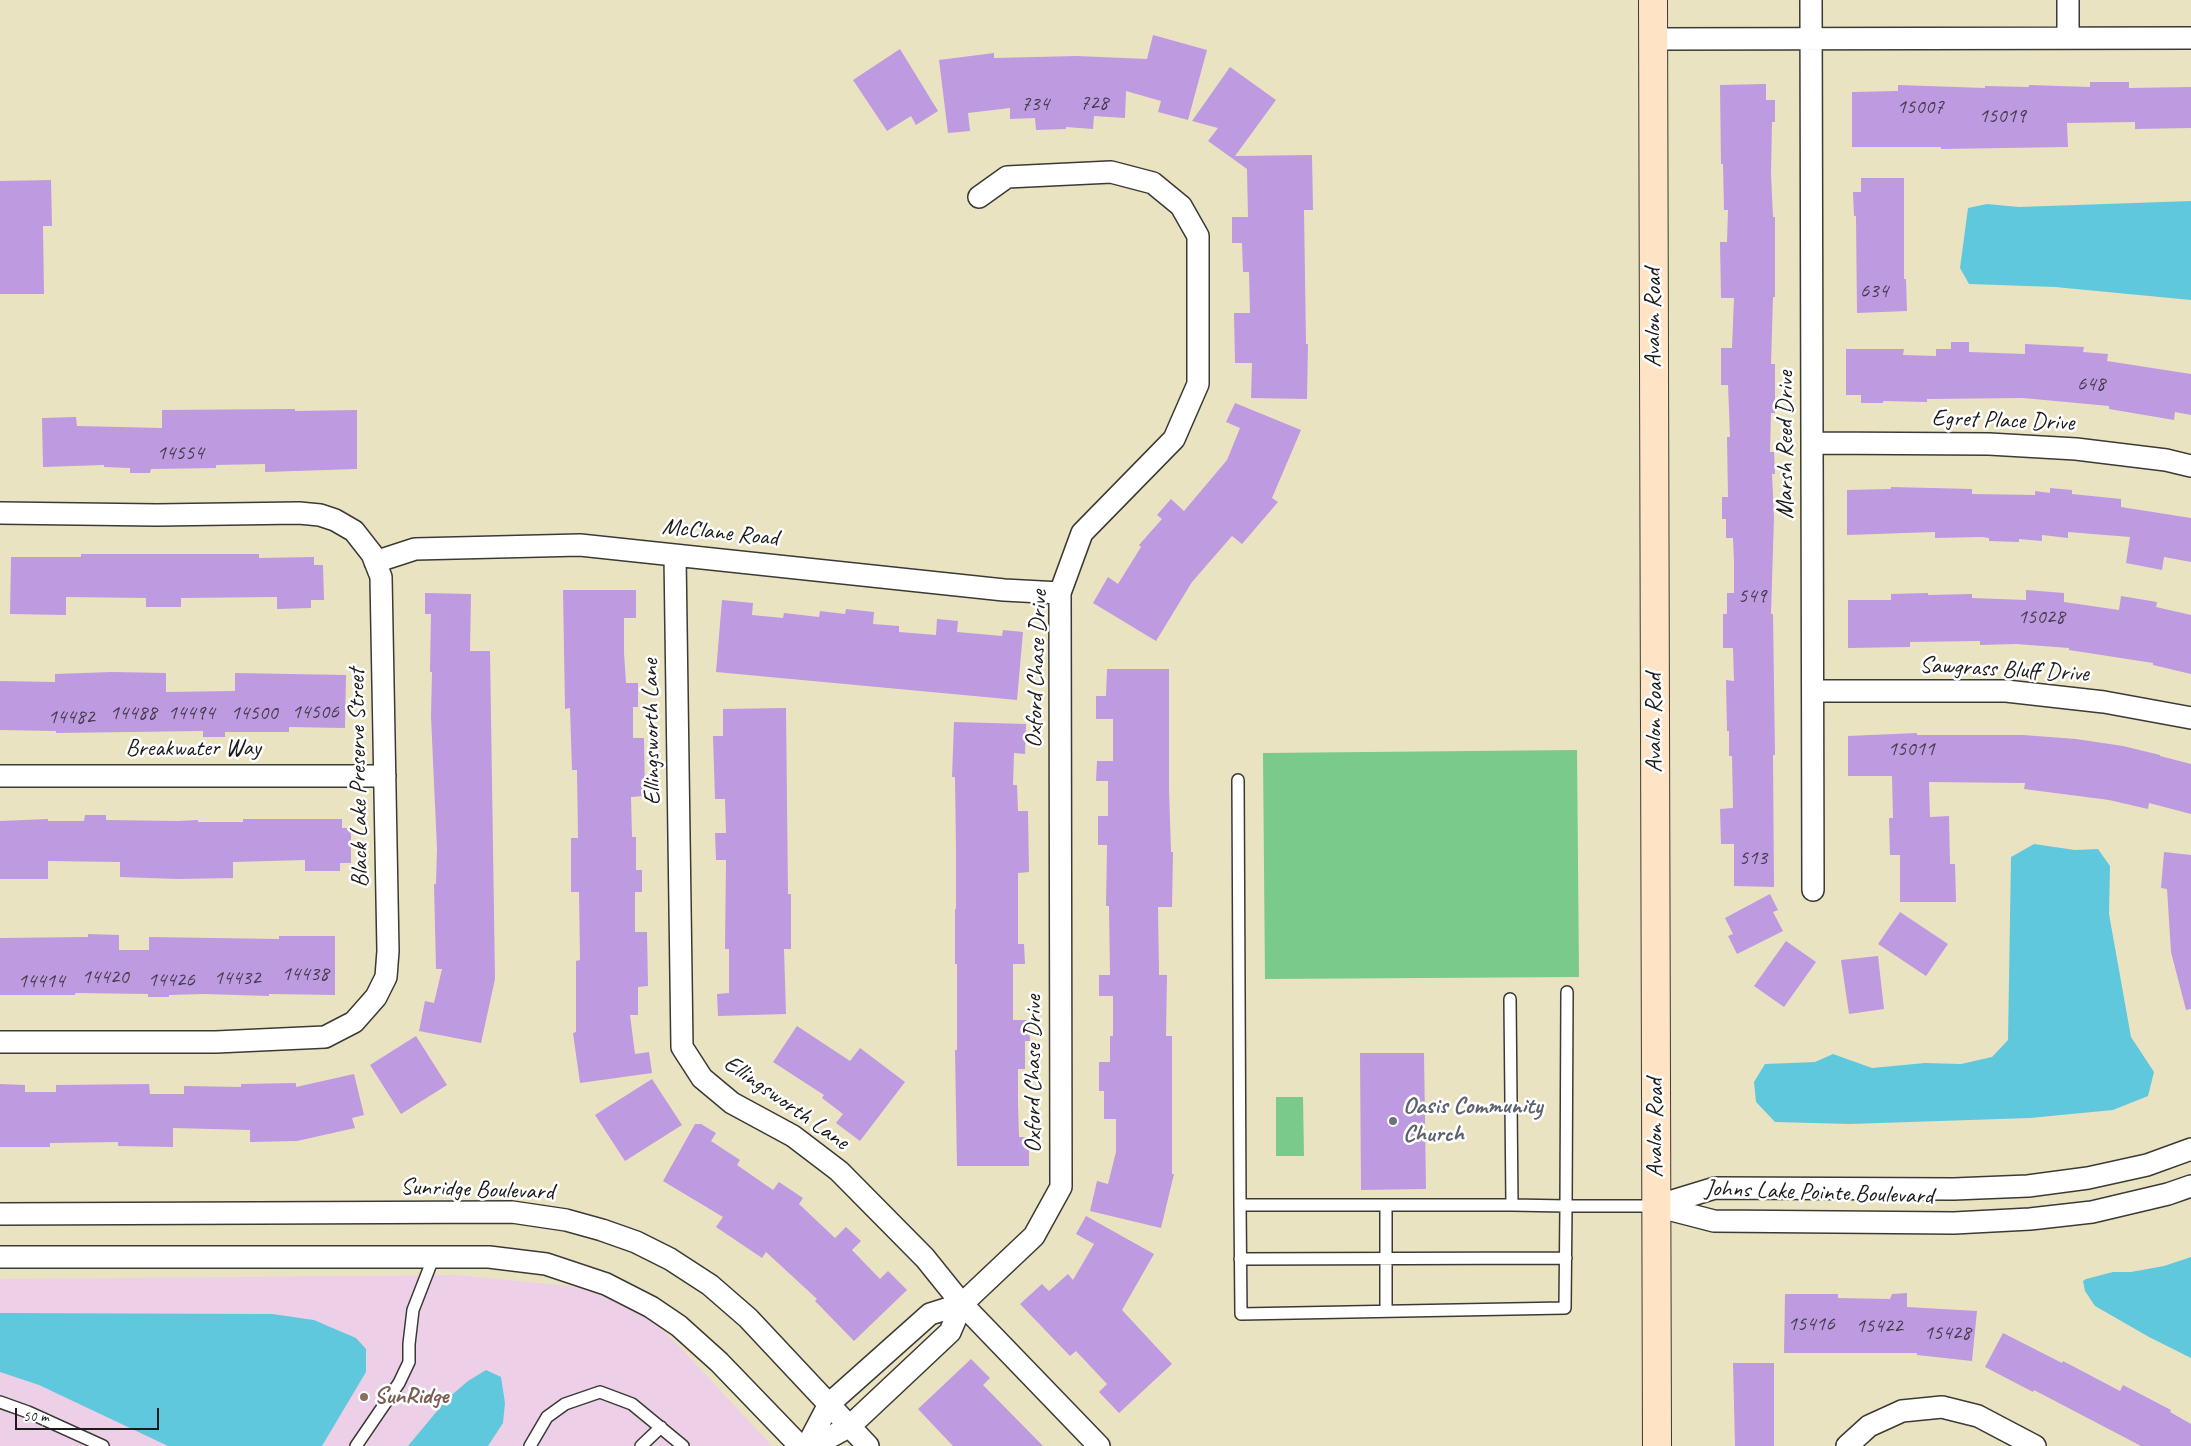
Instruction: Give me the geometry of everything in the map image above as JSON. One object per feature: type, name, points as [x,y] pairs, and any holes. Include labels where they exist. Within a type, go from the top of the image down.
[{"type":"main road","name":"Avalon Road","points":[[1653,0],[1657,1446]]},
{"type":"street","name":"Marsh Reed Drive","points":[[1811,0],[1813,890]]},
{"type":"street","points":[[2068,0],[2068,38]]},
{"type":"street","points":[[1653,39],[2191,38]]},
{"type":"street","name":"Oxford Chase Drive","points":[[814,1446],[850,1426],[950,1332],[962,1304],[1034,1236],[1061,1187],[1060,593],[1082,533],[1174,439],[1198,384],[1198,236],[1181,206],[1153,183],[1111,172],[1007,177],[979,197]]},
{"type":"street","name":"Egret Place Drive","points":[[1812,442],[1989,444],[2076,449],[2166,460],[2191,466]]},
{"type":"street","name":"Black Lake Preserve Street","points":[[0,513],[158,515],[299,513],[320,515],[335,520],[354,531],[372,554],[380,576],[388,951],[386,978],[376,997],[354,1022],[326,1037],[216,1042],[0,1042]]},
{"type":"street","name":"McClane Road","points":[[375,562],[415,549],[580,545],[1004,590],[1060,593]]},
{"type":"street","name":"Ellingsworth Lane","points":[[675,555],[682,1048],[702,1078],[732,1103],[792,1136],[838,1171],[925,1258],[962,1304],[1099,1446]]},
{"type":"street","name":"Sawgrass Bluff Drive","points":[[1813,691],[2006,691],[2104,702],[2191,718]]},
{"type":"street","name":"Breakwater Way","points":[[0,776],[385,776]]},
{"type":"street","name":"Johns Lake Pointe Boulevard","points":[[1656,1206],[1715,1188],[1954,1189],[2028,1186],[2088,1178],[2147,1166],[2191,1149]]},
{"type":"street","name":"Johns Lake Pointe Boulevard","points":[[1656,1206],[1714,1221],[1954,1223],[2030,1219],[2092,1212],[2168,1194],[2191,1186]]},
{"type":"street","points":[[1954,1189],[1954,1223]]},
{"type":"street","name":"Sunridge Boulevard","points":[[0,1214],[512,1212],[566,1220],[636,1242],[670,1260],[710,1285],[748,1318],[868,1446]]},
{"type":"street","points":[[0,1257],[434,1256],[489,1257],[546,1264],[621,1291],[651,1307],[679,1326],[719,1362],[800,1446]]},
{"type":"street","name":"Oxford Chase Drive","points":[[807,1446],[829,1404],[930,1314],[962,1304]]},
{"type":"street","points":[[887,1353],[907,1373]]},
{"type":"street","points":[[1847,1446],[1869,1426],[1902,1411],[1942,1407],[1978,1416],[2035,1446]]},
{"type":"lane","points":[[1238,780],[1241,1314],[1565,1308],[1567,992]]},
{"type":"lane","points":[[1510,998],[1512,1205]]},
{"type":"lane","points":[[1240,1205],[1656,1206]]},
{"type":"lane","points":[[1386,1205],[1386,1311]]},
{"type":"lane","points":[[356,1446],[400,1383],[409,1362],[408,1344],[413,1310],[434,1256]]},
{"type":"lane","points":[[1240,1259],[1566,1258]]},
{"type":"lane","points":[[530,1446],[547,1417],[565,1404],[600,1392],[632,1404],[683,1446]]},
{"type":"lane","points":[[0,1402],[28,1412],[103,1446]]},
{"type":"lane","points":[[641,1446],[661,1427]]},
{"type":"shaded area","name":"SunRidge","points":[[456,1275],[621,1291],[682,1349],[772,1446],[0,1446],[0,1279]]},
{"type":"green space","points":[[1577,750],[1579,977],[1265,979],[1263,753]]},
{"type":"green space","points":[[1276,1097],[1303,1097],[1304,1156],[1276,1156]]},
{"type":"water","points":[[2191,201],[2191,300],[2055,287],[1969,284],[1960,268],[1968,208],[1987,204],[2019,207]]},
{"type":"water","points":[[2034,844],[2075,850],[2098,849],[2110,866],[2109,914],[2131,1037],[2154,1072],[2148,1096],[2113,1110],[2030,1118],[1850,1124],[1775,1122],[1756,1102],[1754,1082],[1765,1064],[1815,1062],[1833,1054],[1872,1068],[1925,1063],[1961,1064],[1992,1057],[2008,1040],[2011,857]]},
{"type":"water","points":[[2191,1257],[2191,1358],[2149,1337],[2095,1306],[2085,1291],[2083,1281],[2086,1279],[2113,1272],[2131,1272],[2164,1266]]},
{"type":"water","points":[[0,1313],[272,1314],[314,1320],[356,1338],[366,1349],[366,1372],[322,1446],[168,1446],[39,1385],[0,1372]]},
{"type":"water","points":[[486,1370],[501,1377],[505,1403],[503,1423],[488,1446],[408,1446],[447,1399],[468,1381]]},
{"type":"building","points":[[1153,35],[1207,50],[1188,120],[1158,112],[1161,101],[1126,91],[1125,118],[1094,116],[1093,129],[1066,127],[1066,129],[1036,130],[1035,118],[1010,119],[1010,108],[968,113],[970,131],[948,133],[939,60],[994,53],[994,58],[1077,56],[1147,59]]},
{"type":"building","points":[[900,49],[938,111],[916,125],[911,116],[887,131],[853,80]]},
{"type":"building","points":[[1230,67],[1276,100],[1235,156],[1312,155],[1313,210],[1304,210],[1306,344],[1308,344],[1307,399],[1251,398],[1252,363],[1235,363],[1234,313],[1250,313],[1249,272],[1243,272],[1242,243],[1232,243],[1232,217],[1248,217],[1247,169],[1208,141],[1218,128],[1192,121]]},
{"type":"building","points":[[2090,82],[2129,82],[2129,88],[2191,87],[2191,128],[2135,129],[2135,122],[2067,123],[2068,147],[1941,149],[1941,147],[1852,147],[1852,92],[1898,91],[1898,85],[1985,88],[1985,86],[2029,87],[2029,85],[2090,87]]},
{"type":"building","points":[[1766,84],[1766,100],[1775,100],[1775,122],[1772,122],[1771,174],[1773,217],[1775,217],[1775,297],[1773,297],[1771,364],[1775,364],[1775,413],[1771,413],[1770,452],[1774,452],[1775,474],[1772,474],[1774,517],[1771,614],[1773,614],[1775,755],[1773,755],[1774,887],[1734,886],[1734,844],[1721,844],[1720,809],[1733,808],[1732,756],[1729,756],[1729,731],[1727,731],[1726,680],[1734,681],[1733,648],[1723,648],[1723,614],[1727,614],[1727,593],[1734,593],[1734,562],[1733,538],[1726,538],[1726,519],[1722,519],[1722,497],[1728,497],[1727,437],[1730,437],[1728,385],[1721,385],[1721,348],[1732,348],[1734,298],[1721,298],[1720,242],[1727,242],[1728,210],[1724,210],[1723,164],[1721,164],[1720,85]]},
{"type":"building","points":[[1861,178],[1904,178],[1904,279],[1906,279],[1907,311],[1857,313],[1856,216],[1854,216],[1853,192],[1861,192]]},
{"type":"building","points":[[51,180],[52,226],[43,226],[44,294],[0,294],[0,181]]},
{"type":"building","points":[[1951,342],[1969,342],[1969,352],[2025,354],[2025,344],[2084,347],[2083,352],[2108,354],[2107,361],[2191,374],[2191,415],[2175,412],[2174,420],[2109,409],[2109,406],[2023,398],[1927,399],[1927,402],[1883,401],[1883,403],[1861,403],[1861,395],[1846,395],[1846,349],[1904,349],[1903,355],[1936,356],[1936,349],[1951,349]]},
{"type":"building","points":[[1235,403],[1301,430],[1272,498],[1278,502],[1242,544],[1232,536],[1192,582],[1156,641],[1093,603],[1108,577],[1118,584],[1141,547],[1139,545],[1162,519],[1157,515],[1171,499],[1184,511],[1227,460],[1240,428],[1226,422]]},
{"type":"building","points":[[295,409],[295,411],[357,410],[357,469],[265,472],[265,464],[216,465],[216,468],[151,469],[150,473],[130,473],[130,468],[104,467],[104,465],[43,467],[42,418],[76,417],[77,426],[162,428],[162,410]]},
{"type":"building","points":[[1891,487],[1972,489],[1972,494],[2035,495],[2035,491],[2050,493],[2050,488],[2072,490],[2072,494],[2121,499],[2121,507],[2191,518],[2191,562],[2164,557],[2162,570],[2126,563],[2130,537],[2068,532],[2068,538],[2042,535],[2042,541],[2019,539],[2019,542],[1989,541],[1989,538],[1982,537],[1935,538],[1935,532],[1847,535],[1847,490],[1891,489]]},
{"type":"building","points":[[81,554],[259,554],[259,558],[314,557],[314,565],[323,565],[324,600],[311,600],[311,608],[277,609],[277,597],[181,598],[181,607],[146,607],[146,598],[66,597],[66,615],[10,614],[11,557],[81,557]]},
{"type":"building","points":[[563,590],[636,590],[636,618],[624,618],[624,653],[626,683],[638,683],[638,707],[633,707],[633,738],[644,738],[645,796],[631,797],[632,837],[636,837],[636,870],[642,870],[642,892],[635,892],[635,932],[647,932],[648,986],[638,987],[638,1015],[630,1015],[635,1054],[649,1052],[652,1073],[580,1083],[573,1033],[576,1032],[576,961],[580,960],[579,892],[571,892],[571,838],[578,838],[577,770],[572,770],[570,708],[565,709]]},
{"type":"building","points":[[2026,590],[2064,593],[2064,602],[2119,610],[2121,596],[2157,602],[2156,607],[2191,615],[2191,674],[2153,665],[2153,663],[2069,650],[2069,648],[2016,644],[1980,645],[1980,641],[1910,642],[1910,647],[1848,648],[1848,600],[1891,600],[1891,594],[1928,593],[1928,595],[1972,594],[1972,598],[2026,600]]},
{"type":"building","points":[[425,593],[471,594],[470,651],[490,651],[495,979],[481,1043],[419,1031],[425,1001],[434,1003],[442,969],[436,969],[434,884],[436,884],[437,849],[431,717],[431,614],[425,614]]},
{"type":"building","points":[[722,600],[753,603],[752,615],[783,618],[784,613],[819,617],[820,611],[845,614],[846,609],[874,612],[873,624],[899,626],[899,632],[936,635],[937,619],[958,621],[957,632],[1002,636],[1003,630],[1023,632],[1017,700],[716,672]]},
{"type":"building","points":[[1107,669],[1169,669],[1169,789],[1171,852],[1173,852],[1172,907],[1158,907],[1159,975],[1167,975],[1166,1036],[1172,1036],[1172,1174],[1174,1174],[1161,1228],[1090,1211],[1097,1181],[1108,1184],[1116,1152],[1116,1119],[1104,1119],[1104,1091],[1099,1091],[1099,1062],[1110,1062],[1110,1036],[1113,1036],[1113,996],[1099,996],[1099,975],[1110,975],[1109,906],[1106,906],[1107,845],[1098,845],[1098,816],[1108,816],[1108,781],[1096,781],[1097,761],[1113,761],[1113,719],[1096,719],[1096,696],[1106,696]]},
{"type":"building","points":[[166,673],[166,692],[235,691],[235,673],[346,675],[345,728],[289,727],[289,732],[225,732],[225,737],[203,737],[203,731],[56,733],[56,731],[0,730],[0,681],[55,682],[55,674]]},
{"type":"building","points":[[786,708],[788,894],[791,894],[791,949],[784,949],[786,1014],[718,1016],[717,994],[729,993],[729,949],[725,949],[726,860],[716,860],[715,833],[726,833],[725,799],[715,799],[713,736],[723,736],[723,709]]},
{"type":"building","points":[[954,722],[1026,724],[1025,754],[1014,753],[1013,785],[1017,785],[1018,811],[1028,811],[1029,872],[1018,873],[1018,944],[1024,944],[1025,964],[1013,964],[1013,1020],[1029,1020],[1030,1041],[1025,1041],[1025,1069],[1018,1069],[1018,1104],[1019,1137],[1029,1137],[1029,1166],[957,1166],[955,1050],[957,1050],[957,964],[955,964],[956,850],[955,777],[952,777]]},
{"type":"building","points":[[1917,733],[1917,735],[2023,735],[2076,739],[2123,746],[2191,764],[2191,814],[2149,803],[2148,809],[2109,800],[2024,789],[2025,783],[1929,782],[1930,817],[1949,816],[1950,864],[1955,864],[1956,902],[1900,902],[1900,855],[1890,855],[1889,818],[1893,818],[1892,776],[1848,776],[1848,736]]},
{"type":"building","points":[[85,815],[106,815],[106,820],[198,820],[198,822],[243,822],[243,819],[342,819],[342,828],[351,828],[351,863],[340,863],[340,871],[305,871],[305,860],[233,862],[233,878],[178,879],[120,877],[120,862],[48,861],[48,879],[0,879],[0,821],[48,819],[48,821],[84,821]]},
{"type":"building","points":[[2164,852],[2191,855],[2191,1009],[2186,1010],[2171,952],[2167,889],[2161,888]]},
{"type":"building","points":[[1770,894],[1778,910],[1773,912],[1783,931],[1737,954],[1728,936],[1733,934],[1725,918]]},
{"type":"building","points":[[1900,912],[1948,944],[1926,976],[1878,944]]},
{"type":"building","points":[[88,934],[119,935],[119,950],[149,950],[149,937],[279,939],[279,936],[335,936],[335,995],[269,994],[269,996],[204,994],[148,997],[148,994],[75,993],[75,995],[0,995],[0,938],[88,937]]},
{"type":"building","points":[[1786,941],[1816,962],[1784,1007],[1754,986]]},
{"type":"building","points":[[1878,956],[1884,1009],[1849,1014],[1841,960]]},
{"type":"building","points":[[797,1026],[850,1061],[860,1048],[905,1082],[860,1141],[836,1123],[843,1114],[822,1098],[824,1095],[773,1062]]},
{"type":"building","points":[[416,1036],[447,1085],[401,1114],[370,1065]]},
{"type":"building","name":"Oasis Community Church","points":[[1360,1053],[1424,1053],[1426,1189],[1361,1190]]},
{"type":"building","points":[[354,1074],[364,1115],[352,1118],[355,1128],[297,1141],[250,1142],[250,1130],[173,1128],[173,1147],[118,1146],[118,1142],[50,1143],[50,1147],[0,1147],[0,1084],[25,1085],[25,1092],[56,1092],[56,1085],[149,1084],[150,1094],[184,1094],[184,1086],[241,1087],[241,1084],[296,1083],[296,1087]]},
{"type":"building","points":[[652,1079],[682,1125],[625,1161],[595,1115]]},
{"type":"building","points":[[695,1124],[701,1124],[716,1133],[711,1141],[740,1160],[737,1165],[773,1190],[779,1182],[803,1198],[799,1204],[835,1238],[846,1227],[861,1241],[852,1250],[880,1279],[888,1271],[907,1290],[854,1341],[815,1301],[817,1299],[766,1252],[762,1258],[716,1227],[723,1217],[663,1181]]},
{"type":"building","points":[[1086,1216],[1154,1254],[1122,1310],[1172,1364],[1119,1413],[1099,1392],[1107,1384],[1076,1351],[1070,1356],[1020,1304],[1042,1284],[1049,1291],[1068,1274],[1073,1280],[1094,1244],[1076,1234]]},
{"type":"building","points":[[1907,1293],[1907,1307],[1977,1311],[1972,1361],[1917,1355],[1917,1353],[1784,1353],[1785,1294],[1838,1294],[1838,1298],[1890,1299],[1892,1294]]},
{"type":"building","points":[[2003,1333],[2062,1363],[2063,1361],[2120,1391],[2123,1385],[2171,1410],[2170,1412],[2191,1424],[2191,1446],[2141,1446],[2034,1390],[2033,1392],[1985,1367]]},
{"type":"building","points":[[971,1359],[990,1378],[983,1385],[1043,1446],[953,1446],[918,1409]]},
{"type":"building","points":[[1733,1363],[1774,1363],[1774,1446],[1735,1446]]},
{"type":"place","name":"Oasis Community Church","points":[[1393,1121]]},
{"type":"place","name":"SunRidge","points":[[364,1397]]}]
